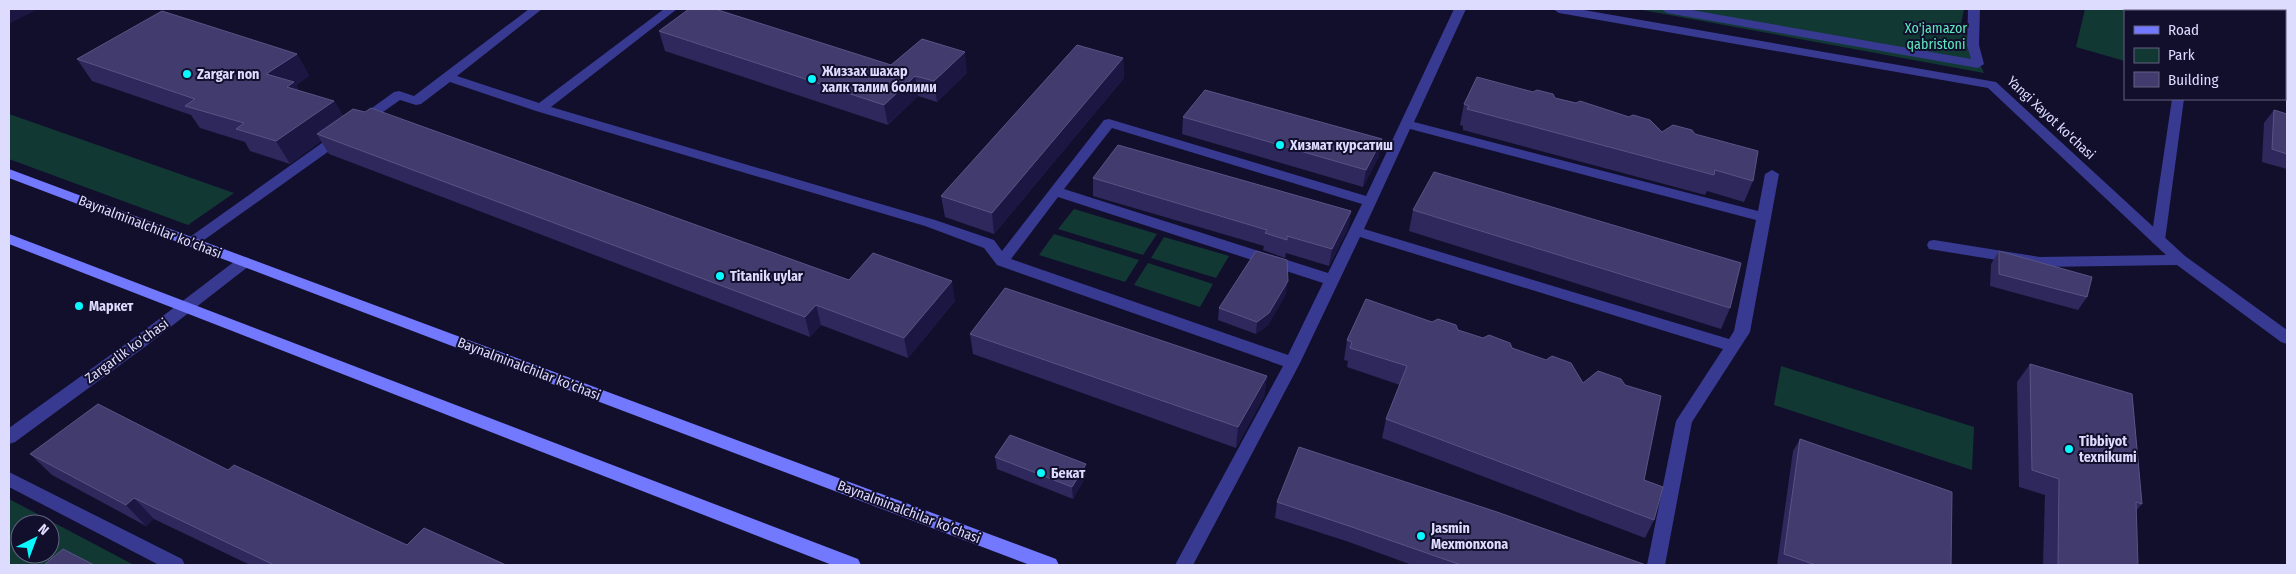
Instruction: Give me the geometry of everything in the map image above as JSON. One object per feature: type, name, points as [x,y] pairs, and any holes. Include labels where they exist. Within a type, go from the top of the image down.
[{"type":"main road","name":"Baynalminalchilar ko’chasi","points":[[9,174],[1050,565]]},
{"type":"main road","points":[[9,239],[852,565]]},
{"type":"street","points":[[192,242],[399,95],[416,101],[536,9]]},
{"type":"street","points":[[541,108],[672,9]]},
{"type":"street","points":[[1184,565],[1292,363],[1460,9]]},
{"type":"street","name":"Yangi Xayot ko'chasi","points":[[1559,9],[1992,85],[2180,260],[2287,338]]},
{"type":"street","points":[[1667,9],[1978,64],[1973,45],[1974,9]]},
{"type":"street","points":[[448,77],[541,108],[930,223],[989,244],[1002,261],[1292,363]]},
{"type":"street","points":[[2158,240],[2178,100]]},
{"type":"street","points":[[1002,261],[1109,123],[1370,202]]},
{"type":"street","points":[[1406,124],[1764,217]]},
{"type":"street","points":[[1656,565],[1684,422],[1742,332],[1772,174]]},
{"type":"street","points":[[1056,191],[1332,280]]},
{"type":"street","points":[[1356,231],[1733,346]]},
{"type":"street","points":[[1934,245],[2040,262],[2180,260]]},
{"type":"street","name":"Zargarlik ko'chasi","points":[[9,437],[187,307],[244,262]]},
{"type":"street","points":[[9,479],[176,565]]},
{"type":"green space","name":"Xo'jamazor qabristoni","points":[[1637,9],[1964,9],[1961,24],[1984,73]]},
{"type":"green space","points":[[2085,9],[2169,9],[2124,10],[2124,61],[2076,47]]},
{"type":"green space","points":[[9,114],[234,193],[188,225],[9,159]]},
{"type":"green space","points":[[1074,209],[1157,234],[1143,255],[1058,229]]},
{"type":"green space","points":[[1054,234],[1139,260],[1125,282],[1039,255]]},
{"type":"green space","points":[[1164,237],[1229,256],[1216,278],[1151,258]]},
{"type":"green space","points":[[1148,263],[1213,284],[1200,307],[1134,285]]},
{"type":"green space","points":[[1781,366],[1974,427],[1972,470],[1774,405]]},
{"type":"green space","points":[[9,499],[37,514],[10,514],[10,564],[60,564],[60,526],[134,565],[9,565]]},
{"type":"building","points":[[689,9],[715,9],[891,65],[922,39],[965,52],[934,81],[915,76],[884,105],[659,31]]},
{"type":"building","points":[[162,11],[297,54],[266,74],[294,82],[287,87],[334,101],[276,141],[236,129],[244,123],[185,106],[195,99],[77,59]]},
{"type":"building","points":[[1077,45],[1123,58],[992,213],[941,196]]},
{"type":"building","points":[[1477,77],[1533,92],[1537,90],[1553,94],[1555,98],[1576,103],[1580,101],[1629,117],[1633,115],[1650,120],[1662,132],[1673,125],[1692,130],[1695,134],[1758,151],[1753,181],[1715,170],[1714,175],[1467,109],[1469,106],[1464,104]]},
{"type":"building","points":[[1205,90],[1382,139],[1366,170],[1183,117]]},
{"type":"building","points":[[371,108],[849,280],[873,253],[952,281],[904,338],[816,305],[805,317],[317,134],[353,109],[365,112]]},
{"type":"building","points":[[2274,110],[2287,114],[2287,154],[2272,149]]},
{"type":"building","points":[[1118,145],[1351,211],[1332,249],[1287,236],[1287,240],[1265,233],[1267,230],[1093,178]]},
{"type":"building","points":[[1434,172],[1741,263],[1730,308],[1413,210]]},
{"type":"building","points":[[1256,251],[1287,260],[1288,281],[1269,313],[1257,322],[1219,308]]},
{"type":"building","points":[[1999,251],[2092,277],[2087,297],[1999,274]]},
{"type":"building","points":[[1005,288],[1267,376],[1238,427],[970,334]]},
{"type":"building","points":[[1366,299],[1432,322],[1438,319],[1456,325],[1458,330],[1483,338],[1489,335],[1510,343],[1512,348],[1546,360],[1552,356],[1571,363],[1583,383],[1598,371],[1621,379],[1625,385],[1661,396],[1644,480],[1663,487],[1654,520],[1386,419],[1407,366],[1350,348],[1352,342],[1347,340]]},
{"type":"building","points":[[2030,364],[2132,394],[2142,504],[2136,502],[2138,565],[2058,565],[2059,479],[2032,470]]},
{"type":"building","points":[[98,404],[228,470],[234,465],[407,545],[424,528],[506,565],[274,565],[134,498],[126,505],[30,454]]},
{"type":"building","points":[[1010,435],[1086,464],[1072,487],[995,457]]},
{"type":"building","points":[[1800,439],[1952,492],[1951,565],[1816,565],[1784,554]]},
{"type":"building","points":[[1299,447],[1497,512],[1646,565],[1461,565],[1277,502]]},
{"type":"building","points":[[63,549],[94,565],[44,565],[60,564],[60,552]]},
{"type":"place","name":"Zargar non","points":[[187,74]]},
{"type":"place","name":"Жиззах шахар халк талим болими","points":[[812,79]]},
{"type":"place","name":"Хизмат курсатиш","points":[[1280,145]]},
{"type":"place","name":"Titanik uylar","points":[[720,276]]},
{"type":"place","name":"Маркет","points":[[79,306]]},
{"type":"place","name":"Tibbiyot texnikumi","points":[[2069,449]]},
{"type":"place","name":"Бекат","points":[[1041,473]]},
{"type":"place","name":"Jasmin Mexmonxona","points":[[1421,536]]}]
